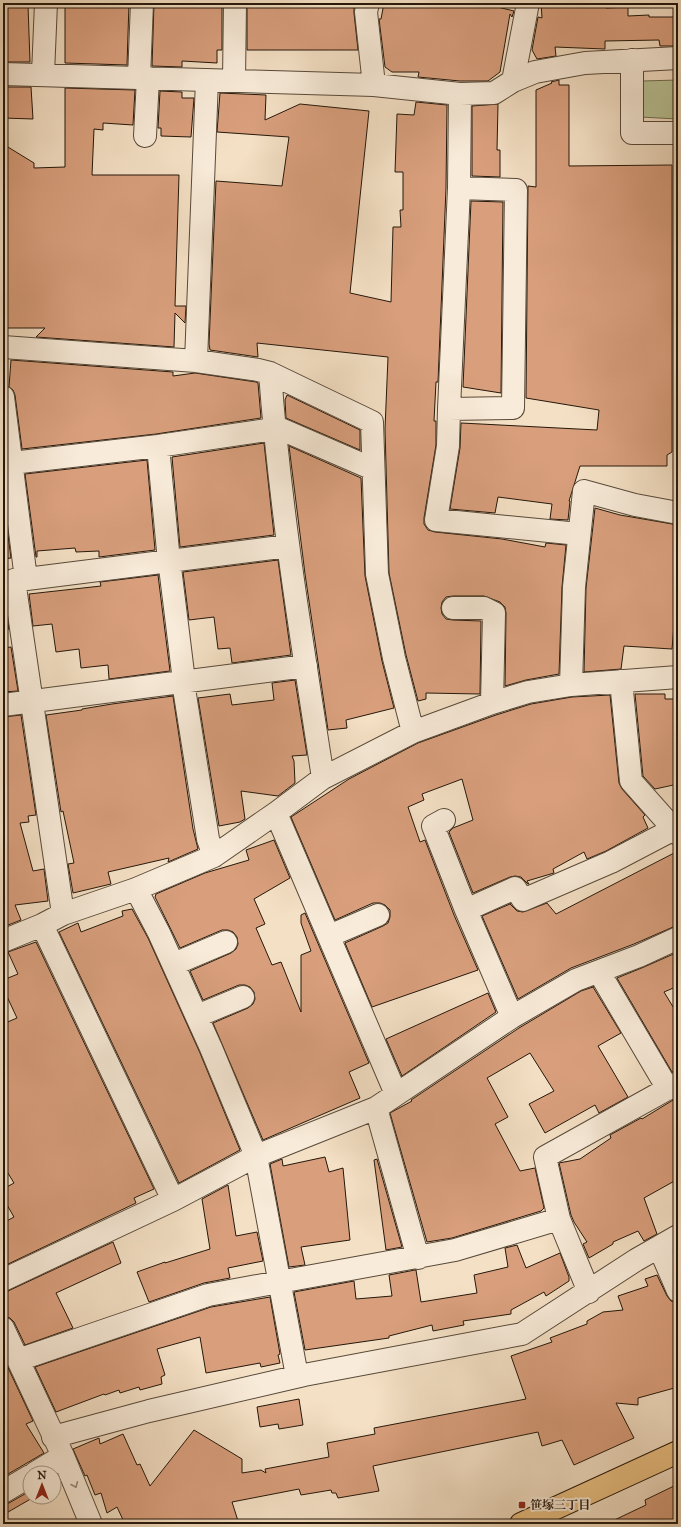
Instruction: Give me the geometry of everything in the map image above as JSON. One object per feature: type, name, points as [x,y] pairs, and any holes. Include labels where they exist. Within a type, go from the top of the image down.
[{"type":"main road","points":[[521,1524],[678,1453]]},
{"type":"street","points":[[43,74],[46,3]]},
{"type":"street","points":[[142,3],[145,136]]},
{"type":"street","points":[[234,80],[235,3]]},
{"type":"street","points":[[368,3],[366,12],[374,85]]},
{"type":"street","points":[[513,81],[528,3]]},
{"type":"street","points":[[3,74],[374,85],[460,94],[494,92],[513,81],[535,72],[585,62],[678,58]]},
{"type":"street","points":[[632,60],[632,133],[678,133]]},
{"type":"street","points":[[196,362],[207,80]]},
{"type":"street","points":[[460,94],[459,188],[448,409],[448,446],[436,520],[579,534]]},
{"type":"street","points":[[448,409],[513,408],[516,190],[459,188]]},
{"type":"street","points":[[3,347],[196,362],[258,370],[270,373],[372,422],[377,574],[394,658],[413,732]]},
{"type":"street","points":[[270,373],[274,429],[288,546],[322,778]]},
{"type":"street","points":[[3,397],[12,463],[14,580],[63,914]]},
{"type":"street","points":[[12,463],[158,446],[274,429],[283,430],[373,469]]},
{"type":"street","points":[[158,446],[183,682],[208,839],[214,856]]},
{"type":"street","points":[[571,685],[574,587],[584,491],[635,505],[678,513]]},
{"type":"street","points":[[14,580],[288,546]]},
{"type":"street","points":[[453,608],[484,608],[494,613],[492,703]]},
{"type":"street","points":[[3,705],[306,666]]},
{"type":"street","points":[[3,941],[42,925],[63,914],[136,889],[214,856],[276,813],[322,778],[413,732],[492,703],[528,692],[571,685],[678,677]]},
{"type":"street","points":[[466,910],[515,888],[523,900],[676,832],[631,781],[621,681]]},
{"type":"street","points":[[276,813],[396,1094]]},
{"type":"street","points":[[444,820],[433,826],[466,910],[512,1018]]},
{"type":"street","points":[[136,889],[160,933],[174,964],[256,1156],[297,1376]]},
{"type":"street","points":[[329,936],[378,915]]},
{"type":"street","points":[[42,925],[173,1200]]},
{"type":"street","points":[[3,1280],[173,1200],[256,1156],[376,1108],[512,1018],[576,980],[639,956],[678,938]]},
{"type":"street","points":[[174,964],[226,942]]},
{"type":"street","points":[[589,1292],[559,1219],[545,1156],[673,1086],[599,972]]},
{"type":"street","points":[[197,1016],[243,997]]},
{"type":"street","points":[[376,1108],[418,1258]]},
{"type":"street","points":[[91,1524],[63,1456],[8,1344],[208,1295],[418,1258],[455,1250],[559,1219]]},
{"type":"street","points":[[53,1436],[149,1411],[297,1376],[522,1334],[678,1236]]},
{"type":"street","points":[[659,1247],[678,1291]]},
{"type":"street","points":[[48,1465],[63,1456]]},
{"type":"street","points":[[3,1492],[22,1481]]},
{"type":"green space","points":[[678,80],[678,119],[640,117],[642,81]]},
{"type":"building","points":[[65,3],[129,3],[127,65],[65,63]]},
{"type":"building","points":[[154,3],[222,3],[222,50],[217,50],[217,63],[182,61],[182,67],[152,66]]},
{"type":"building","points":[[247,3],[347,3],[354,6],[358,50],[247,50]]},
{"type":"building","points":[[384,3],[481,3],[514,11],[512,17],[510,14],[500,72],[488,81],[460,81],[418,77],[419,72],[392,72],[385,67],[379,19],[381,19]]},
{"type":"building","points":[[541,3],[606,3],[606,8],[628,7],[628,16],[649,15],[649,17],[678,17],[678,46],[660,46],[659,40],[605,41],[605,49],[555,47],[556,56],[537,59],[532,50],[538,17],[542,18]]},
{"type":"building","points":[[28,5],[30,62],[5,62],[5,6]]},
{"type":"building","points":[[559,80],[559,85],[569,85],[569,166],[672,165],[672,452],[667,455],[667,466],[580,466],[569,501],[568,520],[550,519],[552,504],[498,497],[495,513],[450,509],[460,448],[461,423],[597,430],[599,410],[526,398],[528,186],[536,187],[536,90],[552,83],[551,82]]},
{"type":"building","points":[[31,87],[33,119],[3,118],[3,88]]},
{"type":"building","points":[[65,88],[135,90],[133,125],[103,123],[103,130],[94,129],[92,175],[179,175],[175,306],[186,306],[185,323],[175,313],[174,347],[36,337],[45,328],[3,328],[3,144],[34,163],[34,168],[65,167]]},
{"type":"building","points":[[160,91],[182,92],[182,98],[194,98],[191,137],[161,136],[161,128],[158,128]]},
{"type":"building","points":[[220,93],[266,95],[265,120],[300,104],[369,111],[350,293],[391,302],[393,227],[401,227],[400,210],[403,210],[403,172],[395,172],[397,114],[414,115],[416,102],[447,105],[446,188],[438,382],[436,382],[434,421],[436,421],[436,445],[424,524],[428,530],[435,532],[502,539],[545,547],[546,543],[566,545],[562,587],[559,674],[526,680],[505,686],[505,607],[500,602],[484,596],[446,597],[442,602],[441,608],[442,614],[446,619],[481,621],[480,694],[426,693],[426,699],[418,701],[406,655],[389,573],[385,429],[388,357],[257,343],[258,357],[210,350],[209,344],[216,181],[282,186],[289,137],[217,132]]},
{"type":"building","points":[[498,104],[497,150],[500,150],[500,177],[472,176],[472,106]]},
{"type":"building","points":[[471,201],[503,202],[501,393],[463,387]]},
{"type":"building","points":[[11,360],[173,372],[173,376],[195,373],[256,382],[258,383],[261,418],[156,434],[22,449],[15,395],[13,390],[9,387]]},
{"type":"building","points":[[287,395],[360,430],[360,450],[286,418],[285,400]]},
{"type":"building","points":[[264,443],[274,535],[180,547],[172,457]]},
{"type":"building","points":[[289,446],[361,478],[365,576],[382,661],[394,708],[346,720],[347,728],[328,730],[305,574]]},
{"type":"building","points":[[147,460],[155,550],[99,557],[99,551],[76,552],[75,548],[37,551],[36,557],[25,474]]},
{"type":"building","points":[[3,497],[11,558],[3,559]]},
{"type":"building","points":[[595,508],[620,515],[678,525],[678,614],[675,614],[672,649],[624,646],[621,669],[584,672],[586,588]]},
{"type":"building","points":[[278,560],[291,655],[232,663],[230,648],[218,649],[214,617],[189,620],[183,572]]},
{"type":"building","points":[[158,575],[170,671],[109,679],[108,665],[81,668],[79,649],[56,652],[52,624],[33,626],[29,594],[101,586],[100,582]]},
{"type":"building","points":[[3,597],[9,629],[3,630]]},
{"type":"building","points":[[11,647],[18,691],[3,692],[3,648]]},
{"type":"building","points":[[295,680],[307,755],[292,756],[294,761],[295,783],[278,796],[241,791],[245,819],[240,822],[219,826],[198,698],[230,694],[232,705],[274,700],[272,683]]},
{"type":"building","points":[[635,694],[665,694],[665,699],[678,699],[678,784],[655,789],[643,776]]},
{"type":"building","points":[[610,695],[619,783],[622,789],[645,815],[643,817],[648,828],[606,851],[587,859],[584,852],[553,869],[554,873],[527,881],[529,884],[521,877],[515,876],[473,893],[449,832],[453,828],[473,820],[462,779],[422,794],[424,800],[408,807],[420,842],[425,840],[454,915],[478,970],[372,1007],[345,943],[388,923],[390,910],[385,905],[373,903],[335,920],[291,817],[349,779],[418,743],[531,704],[572,697]]},
{"type":"building","points":[[173,696],[193,829],[198,849],[168,862],[169,858],[108,872],[111,884],[73,893],[68,864],[74,863],[63,811],[61,812],[46,715]]},
{"type":"building","points":[[21,715],[36,815],[28,816],[29,822],[20,823],[33,871],[44,869],[48,901],[15,905],[21,920],[3,927],[3,717]]},
{"type":"building","points":[[274,840],[290,878],[254,899],[265,924],[256,928],[272,965],[281,962],[301,1012],[301,955],[311,951],[301,923],[301,915],[305,913],[369,1063],[349,1072],[360,1098],[263,1140],[213,1023],[248,1008],[253,1004],[255,999],[254,992],[250,987],[239,985],[203,1000],[190,971],[231,953],[236,949],[238,944],[237,937],[233,932],[222,930],[180,948],[155,897],[156,894],[205,873],[249,860],[246,850]]},
{"type":"building","points":[[678,851],[678,926],[571,968],[518,999],[482,916],[510,904],[517,911],[523,912],[547,903],[556,914]]},
{"type":"building","points":[[132,909],[148,938],[200,1053],[240,1150],[179,1183],[59,932],[78,923],[81,932],[123,916],[122,911]]},
{"type":"building","points":[[36,942],[154,1189],[134,1198],[136,1203],[4,1266],[3,1223],[14,1217],[3,1198],[3,1189],[14,1183],[3,1165],[3,1024],[17,1018],[3,988],[3,980],[18,974],[8,952]]},
{"type":"building","points":[[678,952],[678,986],[664,992],[678,1015],[678,1071],[672,1072],[617,978]]},
{"type":"building","points":[[593,987],[621,1033],[598,1046],[628,1097],[599,1113],[595,1105],[545,1133],[529,1104],[554,1091],[530,1053],[487,1078],[508,1117],[495,1124],[520,1171],[535,1168],[544,1208],[541,1211],[452,1238],[427,1242],[390,1113],[412,1101],[411,1100],[519,1028],[581,991]]},
{"type":"building","points":[[488,993],[496,1012],[402,1076],[386,1039]]},
{"type":"building","points":[[678,1097],[678,1179],[644,1198],[657,1234],[644,1241],[638,1231],[613,1242],[613,1244],[589,1258],[583,1244],[587,1242],[571,1215],[559,1163],[580,1159],[611,1138],[610,1135],[641,1118],[642,1119]]},
{"type":"building","points":[[325,1157],[329,1172],[343,1168],[350,1240],[301,1247],[305,1265],[289,1267],[270,1164],[282,1159],[283,1166]]},
{"type":"building","points":[[377,1159],[402,1247],[386,1250],[374,1160]]},
{"type":"building","points":[[228,1185],[236,1236],[257,1232],[263,1261],[228,1268],[230,1278],[204,1283],[149,1302],[137,1272],[210,1249],[202,1199]]},
{"type":"building","points":[[113,1242],[121,1263],[56,1293],[73,1328],[25,1345],[14,1322],[10,1318],[3,1316],[3,1292]]},
{"type":"building","points":[[517,1245],[526,1268],[560,1253],[569,1277],[569,1281],[546,1296],[544,1292],[511,1310],[511,1314],[463,1321],[464,1325],[433,1331],[432,1325],[389,1336],[389,1338],[305,1350],[294,1292],[354,1281],[356,1299],[392,1296],[389,1275],[416,1270],[421,1302],[477,1293],[474,1275],[508,1267],[505,1248]]},
{"type":"building","points":[[657,1275],[667,1296],[671,1301],[678,1303],[678,1387],[638,1398],[638,1405],[616,1403],[634,1438],[574,1465],[562,1440],[542,1446],[538,1432],[373,1466],[379,1491],[338,1498],[336,1493],[332,1493],[331,1490],[301,1495],[299,1489],[232,1502],[239,1524],[125,1524],[117,1507],[107,1513],[101,1493],[95,1495],[87,1475],[85,1476],[73,1449],[99,1438],[100,1444],[123,1434],[137,1465],[140,1464],[150,1486],[194,1430],[242,1459],[242,1473],[261,1470],[266,1473],[265,1469],[329,1457],[327,1443],[375,1434],[374,1428],[526,1399],[511,1356],[552,1342],[550,1338],[587,1324],[587,1321],[603,1312],[623,1310],[618,1296],[648,1286],[645,1279]]},
{"type":"building","points":[[270,1297],[280,1354],[278,1355],[280,1363],[261,1367],[260,1363],[206,1373],[200,1337],[157,1349],[165,1375],[161,1377],[162,1384],[140,1390],[139,1387],[120,1393],[119,1390],[56,1412],[35,1367],[211,1307]]},
{"type":"building","points":[[3,1357],[33,1421],[26,1424],[44,1453],[3,1477]]},
{"type":"building","points":[[299,1399],[303,1425],[279,1429],[278,1424],[260,1427],[257,1407]]},
{"type":"building","points":[[674,1486],[678,1503],[678,1516],[663,1524],[606,1524],[646,1505],[645,1500]]},
{"type":"building","points":[[22,1496],[22,1504],[3,1515],[3,1504],[9,1503]]},
{"type":"place","name":"笹塚三丁目","points":[[522,1505]]}]
